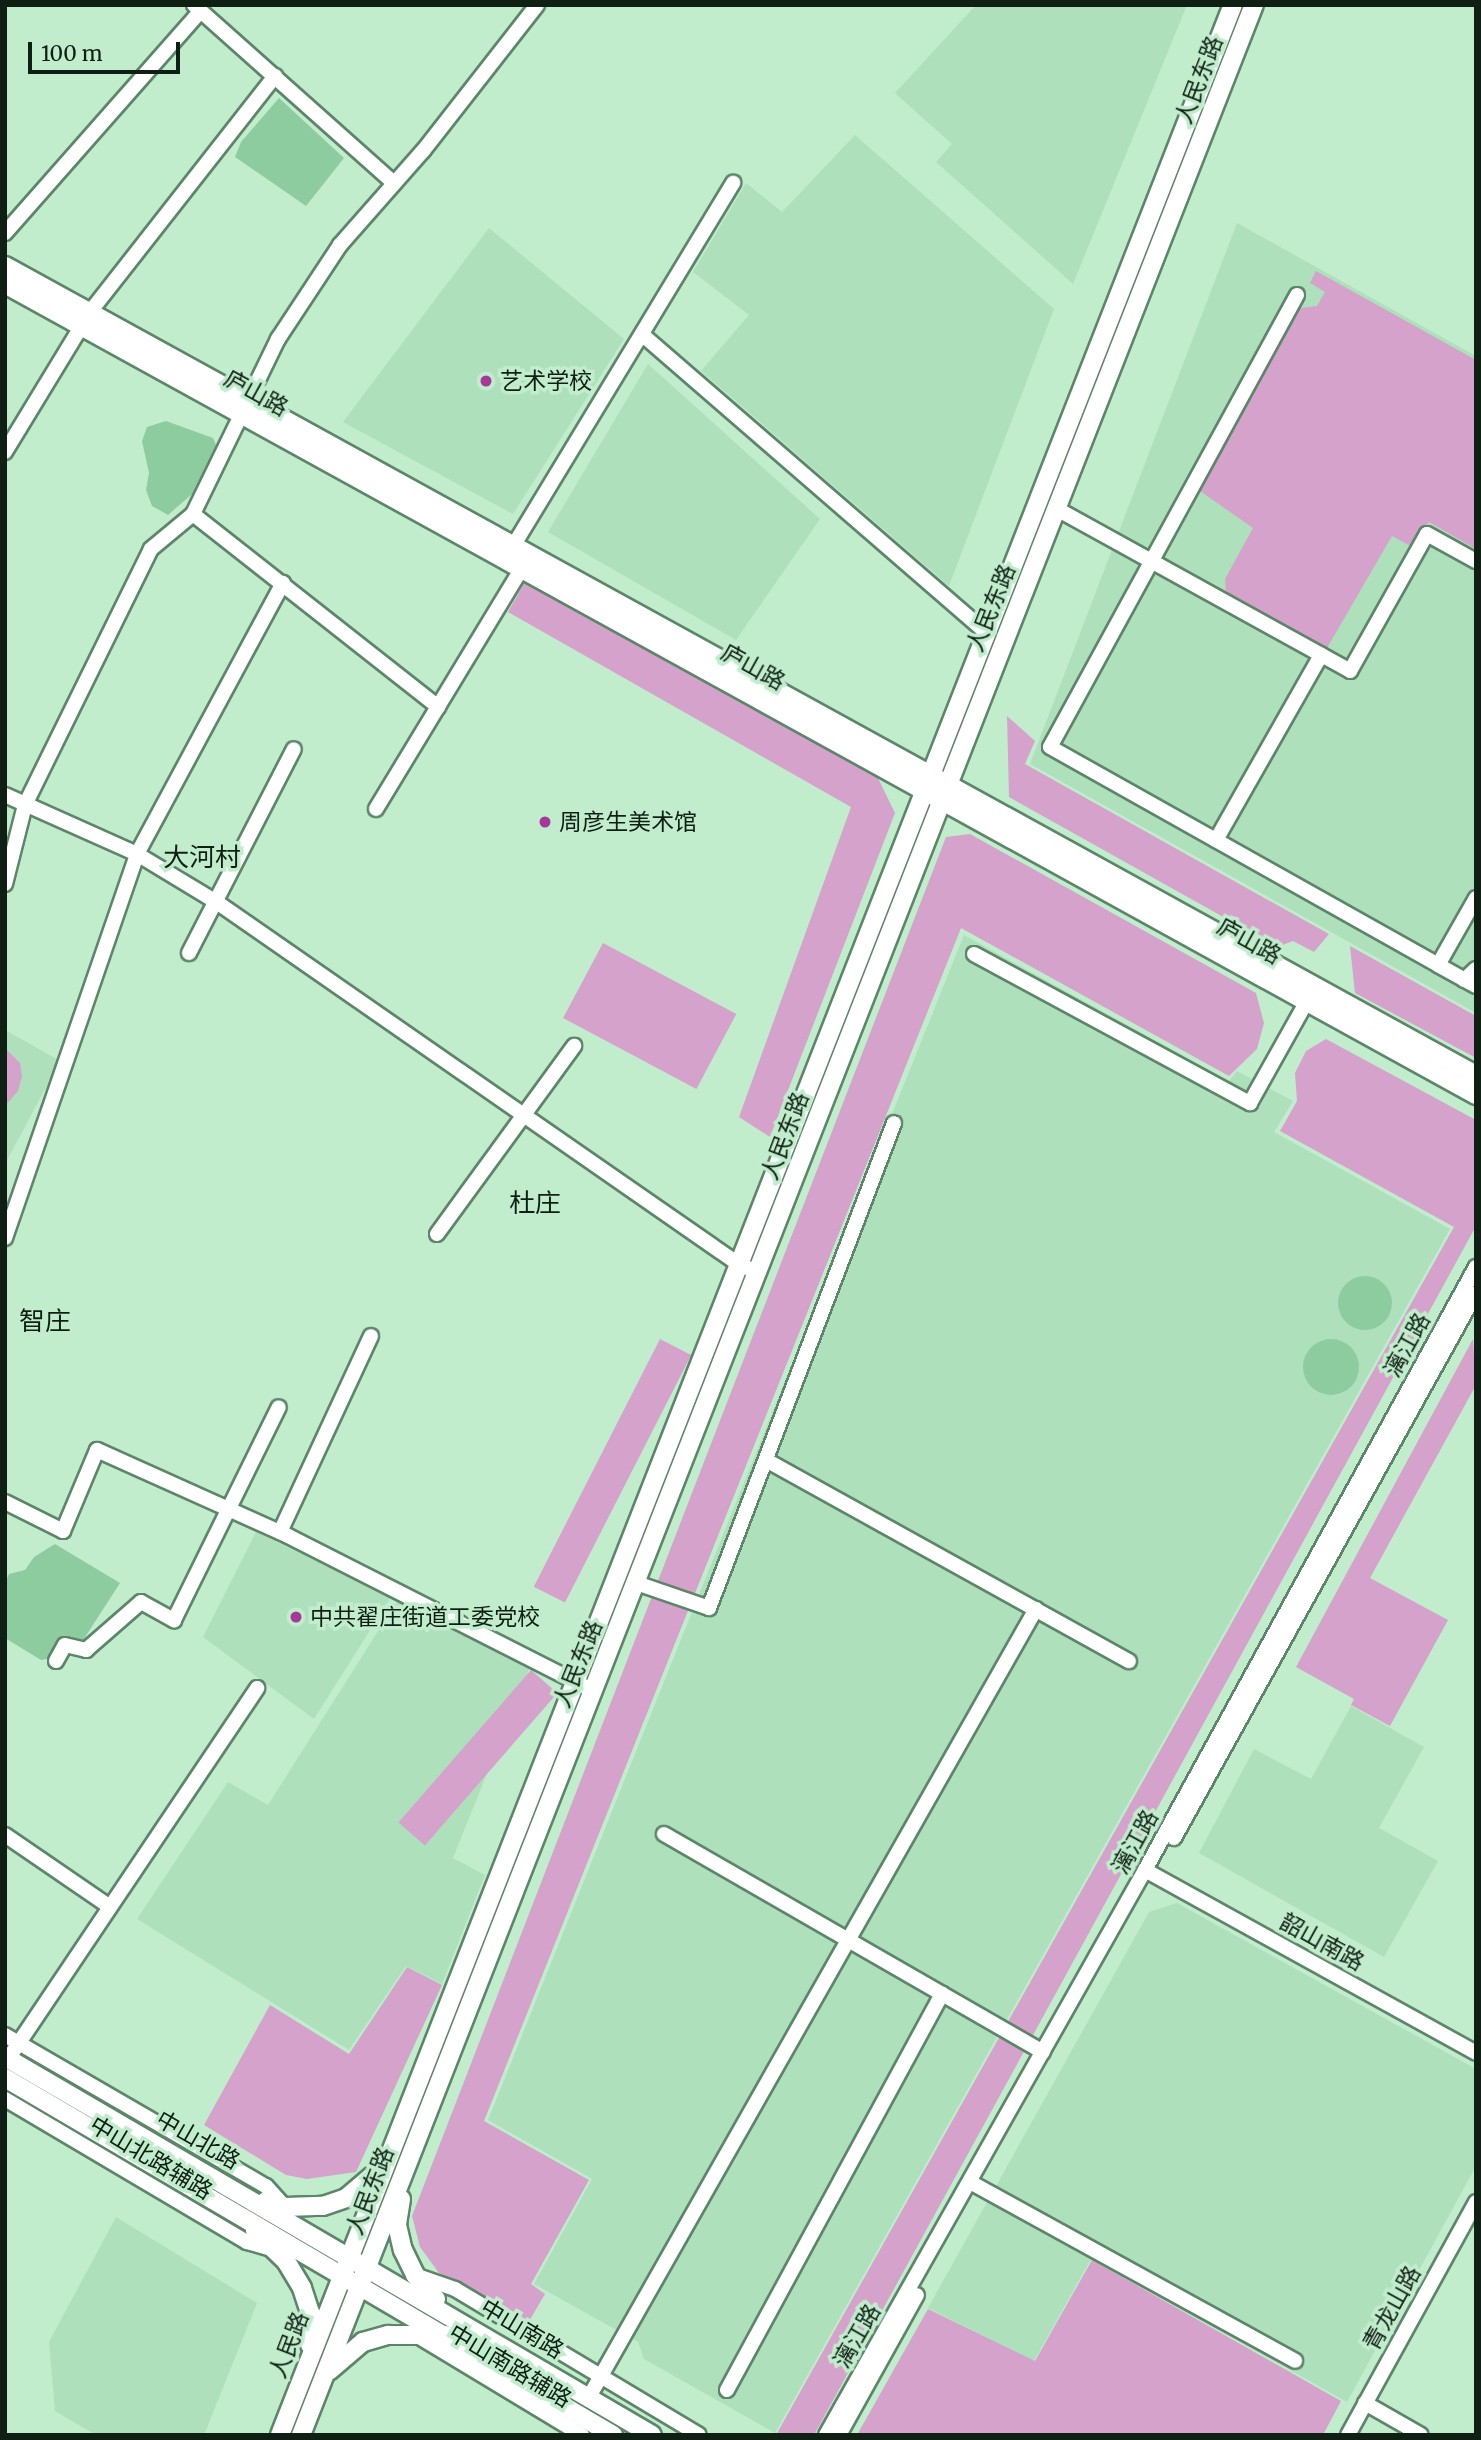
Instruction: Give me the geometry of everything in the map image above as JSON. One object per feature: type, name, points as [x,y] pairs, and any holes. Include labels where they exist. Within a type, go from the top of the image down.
[{"type":"main road","name":"人民东路","points":[[343,2274],[1233,5]]},
{"type":"main road","name":"人民东路","points":[[360,2284],[1254,5]]},
{"type":"main road","name":"庐山路","points":[[5,266],[85,318],[1312,994],[1476,1075]]},
{"type":"main road","name":"庐山路","points":[[5,284],[85,318]]},
{"type":"main road","name":"庐山路","points":[[510,552],[522,568],[927,782]]},
{"type":"main road","name":"庐山路","points":[[1312,994],[1476,1095]]},
{"type":"main road","name":"中山北路","points":[[7,2058],[367,2265]]},
{"type":"main road","name":"中山北路","points":[[5,2078],[360,2284]]},
{"type":"main road","points":[[241,2193],[285,2207],[323,2206],[346,2198],[387,2163]]},
{"type":"main road","points":[[403,2173],[397,2225],[415,2275],[456,2319]]},
{"type":"main road","points":[[229,2208],[275,2250],[302,2288],[310,2312],[307,2367]]},
{"type":"main road","name":"中山南路","points":[[367,2265],[652,2435]]},
{"type":"main road","name":"人民路","points":[[280,2435],[343,2274]]},
{"type":"main road","name":"中山南路","points":[[360,2284],[446,2335],[577,2425],[613,2435]]},
{"type":"main road","name":"人民路","points":[[301,2435],[360,2284]]},
{"type":"main road","points":[[324,2376],[363,2342],[415,2335],[446,2335]]},
{"type":"main road","points":[[577,2425],[589,2397]]},
{"type":"street","points":[[5,884],[25,805],[151,549],[192,514],[243,405],[278,339],[340,245],[394,183],[537,5]]},
{"type":"street","points":[[5,233],[197,8],[394,183]]},
{"type":"street","points":[[7,445],[85,318],[275,76]]},
{"type":"street","points":[[510,552],[643,336],[733,183]]},
{"type":"street","points":[[1297,295],[1050,747],[1470,983],[1476,969]]},
{"type":"street","points":[[643,336],[987,633]]},
{"type":"street","points":[[1057,509],[1350,671],[1427,534],[1476,561]]},
{"type":"street","points":[[192,514],[438,706]]},
{"type":"street","points":[[376,809],[522,568]]},
{"type":"street","points":[[5,1238],[136,854],[283,583]]},
{"type":"street","points":[[1216,840],[1321,655]]},
{"type":"street","points":[[189,953],[294,749]]},
{"type":"street","points":[[5,795],[136,854],[216,902],[522,1112],[737,1264],[758,1273]]},
{"type":"street","points":[[1438,965],[1476,898]]},
{"type":"street","points":[[974,954],[1250,1103],[1312,994]]},
{"type":"street","points":[[437,1234],[522,1112],[574,1046]]},
{"type":"street","points":[[636,1583],[709,1608],[894,1123]]},
{"type":"street","name":"漓江路","points":[[839,2435],[1043,2052],[1149,1872],[1476,1267]]},
{"type":"street","name":"漓江路","points":[[826,2435],[974,2184],[1476,1293]]},
{"type":"street","points":[[280,1532],[371,1336]]},
{"type":"street","points":[[55,1661],[65,1645],[86,1650],[141,1602],[174,1620],[279,1407]]},
{"type":"street","points":[[5,1502],[63,1531],[97,1450],[280,1532],[593,1691]]},
{"type":"street","points":[[765,1460],[1129,1661]]},
{"type":"street","points":[[589,2397],[1037,1609]]},
{"type":"street","points":[[7,2058],[257,1688]]},
{"type":"street","points":[[664,1834],[1043,2052]]},
{"type":"street","points":[[5,1835],[110,1907]]},
{"type":"street","name":"韶山南路","points":[[1149,1872],[1476,2053]]},
{"type":"street","points":[[727,2390],[942,1994]]},
{"type":"street","name":"中山北路辅路","points":[[5,2035],[266,2186],[285,2207]]},
{"type":"street","name":"中山北路辅路","points":[[5,2099],[247,2242],[275,2250]]},
{"type":"street","points":[[974,2184],[1295,2361]]},
{"type":"street","name":"青龙山路","points":[[1348,2435],[1476,2202]]},
{"type":"street","name":"中山南路辅路","points":[[415,2275],[455,2289],[699,2435]]},
{"type":"street","name":"中山南路辅路","points":[[415,2335],[577,2425]]},
{"type":"street","points":[[1365,2403],[1421,2435]]},
{"type":"shaded area","points":[[976,5],[1187,5],[1073,284],[936,162],[952,144],[895,93]]},
{"type":"shaded area","points":[[279,98],[344,158],[306,206],[235,157],[241,142]]},
{"type":"shaded area","points":[[855,135],[1054,309],[949,586],[701,371],[749,315],[693,272],[746,183],[782,212]]},
{"type":"shaded area","points":[[1237,223],[1476,356],[1476,1013],[1030,764]]},
{"type":"shaded area","name":"艺术学校","points":[[489,228],[624,339],[513,514],[343,422]]},
{"type":"shaded area","points":[[1316,271],[1476,360],[1476,549],[1429,522],[1414,548],[1392,536],[1327,648],[1226,594],[1225,579],[1253,528],[1200,491],[1201,482],[1300,308],[1317,306],[1325,292],[1310,283]]},
{"type":"shaded area","points":[[648,364],[820,519],[736,640],[548,532]]},
{"type":"shaded area","points":[[166,421],[213,438],[216,445],[192,494],[168,515],[152,506],[146,490],[149,473],[142,441],[147,427]]},
{"type":"shaded area","points":[[526,580],[877,776],[895,813],[770,1137],[739,1117],[851,807],[508,612]]},
{"type":"shaded area","points":[[1007,716],[1035,741],[1025,764],[1329,934],[1314,952],[1293,941],[1277,947],[1009,797]]},
{"type":"shaded area","points":[[970,834],[1256,993],[1264,1023],[1257,1049],[1229,1076],[961,928],[484,2121],[589,2180],[531,2284],[545,2294],[528,2323],[439,2273],[420,2247],[412,2216],[946,837]]},
{"type":"shaded area","points":[[964,935],[1229,1081],[1237,1071],[1293,1101],[1274,1132],[1450,1229],[775,2433],[644,2359],[638,2342],[534,2284],[592,2179],[488,2120]]},
{"type":"shaded area","points":[[603,943],[736,1014],[696,1089],[563,1018]]},
{"type":"shaded area","points":[[1350,946],[1476,1016],[1476,1058],[1355,993]]},
{"type":"shaded area","points":[[5,1030],[60,1061],[5,1164]]},
{"type":"shaded area","points":[[1326,1039],[1476,1120],[1476,1226],[814,2435],[776,2435],[1454,1227],[1280,1131],[1297,1101],[1295,1073],[1306,1051]]},
{"type":"shaded area","points":[[5,1048],[20,1063],[22,1076],[18,1091],[5,1106]]},
{"type":"shaded area","points":[[1370,1276],[1380,1280],[1388,1288],[1392,1303],[1388,1318],[1380,1326],[1360,1330],[1350,1326],[1342,1318],[1338,1298],[1342,1288],[1350,1280]]},
{"type":"shaded area","points":[[660,1339],[691,1355],[565,1603],[534,1587]]},
{"type":"shaded area","points":[[1325,1339],[1337,1339],[1347,1343],[1355,1351],[1359,1367],[1355,1383],[1347,1391],[1337,1395],[1325,1395],[1315,1391],[1307,1383],[1303,1373],[1303,1361],[1307,1351],[1315,1343]]},
{"type":"shaded area","points":[[1473,1339],[1476,1385],[1370,1578],[1448,1620],[1390,1726],[1351,1705],[1354,1699],[1296,1667]]},
{"type":"shaded area","name":"中共翟庄街道工委党校","points":[[256,1532],[391,1597],[314,1719],[203,1637]]},
{"type":"shaded area","points":[[55,1544],[120,1583],[80,1645],[66,1636],[47,1659],[41,1660],[5,1638],[5,1583],[9,1574],[25,1570],[34,1557]]},
{"type":"shaded area","points":[[399,1598],[530,1667],[453,1858],[485,1875],[442,1984],[406,1966],[349,2050],[137,1919],[228,1782],[268,1805]]},
{"type":"shaded area","points":[[531,1670],[557,1693],[425,1845],[398,1822]]},
{"type":"shaded area","points":[[1351,1706],[1424,1747],[1379,1828],[1438,1861],[1384,1957],[1199,1853],[1254,1749],[1311,1779]]},
{"type":"shaded area","points":[[1177,1903],[1476,2069],[1476,2166],[1347,2402],[1091,2259],[1034,2361],[928,2308],[1149,1912]]},
{"type":"shaded area","points":[[407,1967],[442,1985],[356,2172],[307,2179],[286,2175],[204,2125],[270,2005],[349,2054]]},
{"type":"shaded area","points":[[116,2217],[257,2303],[204,2435],[96,2435],[55,2411],[49,2342]]},
{"type":"shaded area","points":[[1092,2260],[1341,2401],[1323,2435],[857,2435],[928,2309],[1035,2361]]},
{"type":"place","name":"艺术学校","points":[[486,381]]},
{"type":"place","name":"周彦生美术馆","points":[[545,822]]},
{"type":"place","name":"中共翟庄街道工委党校","points":[[296,1617]]},
{"type":"district","name":"大河村","points":[[202,857]]},
{"type":"district","name":"杜庄","points":[[535,1203]]},
{"type":"district","name":"智庄","points":[[45,1321]]}]
